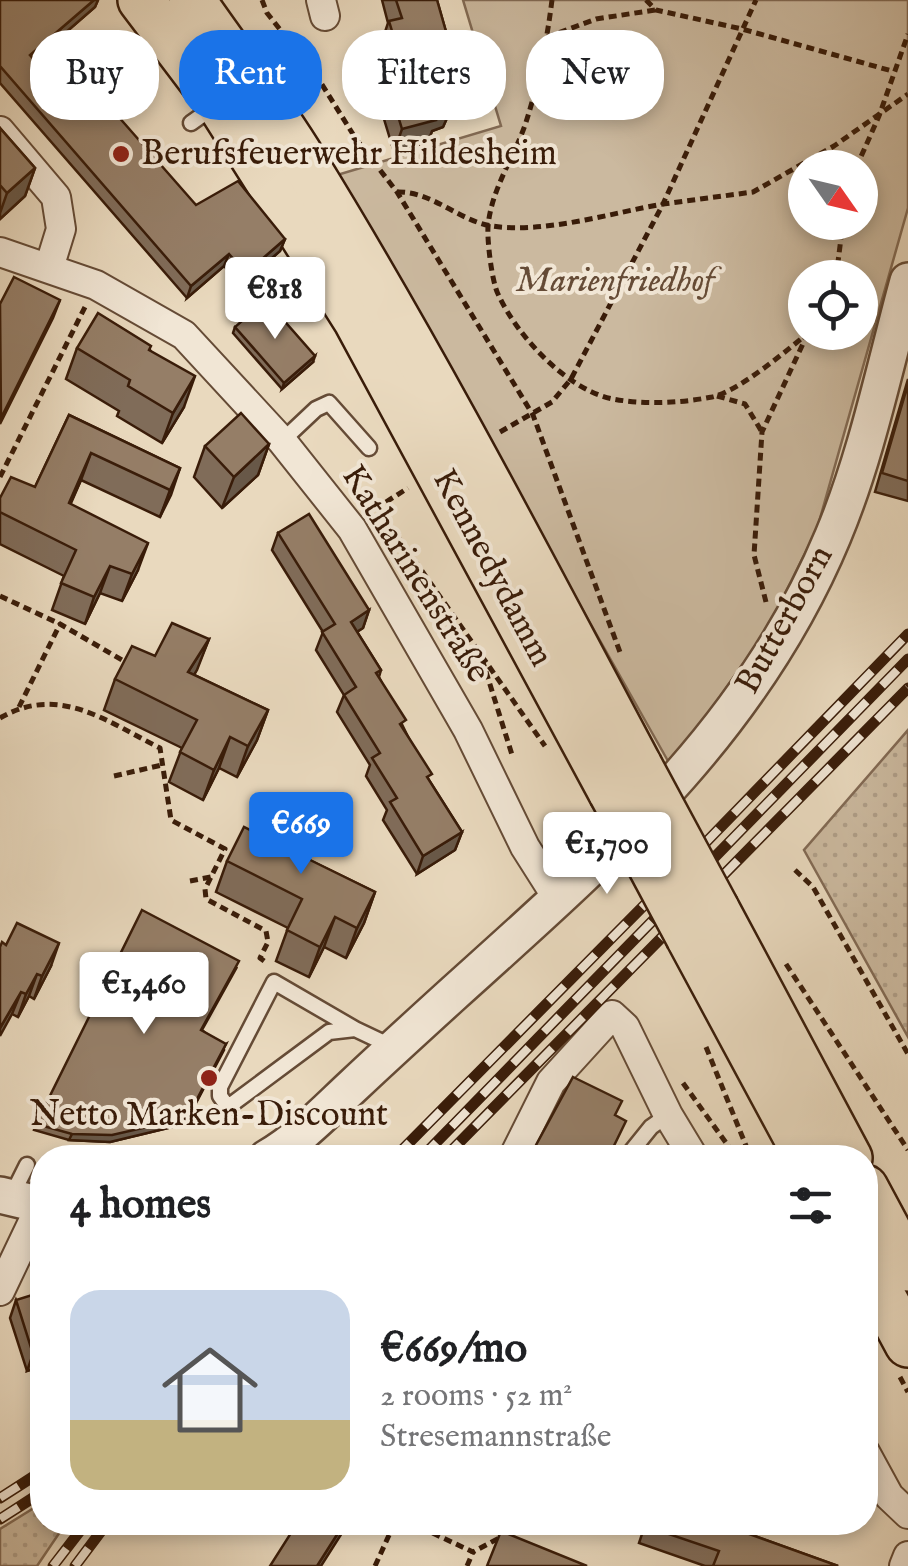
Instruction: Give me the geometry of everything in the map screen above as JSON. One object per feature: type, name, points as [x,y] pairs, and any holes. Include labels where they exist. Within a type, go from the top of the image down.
[{"type":"main road","name":"Kennedydamm","points":[[141,0],[179,50]]},
{"type":"main road","name":"Kennedydamm","points":[[192,0],[200,30]]},
{"type":"main road","name":"Kennedydamm","points":[[245,120],[302,158],[426,368],[626,779],[702,923],[802,1145]]},
{"type":"main road","name":"Kennedydamm","points":[[702,923],[841,1145]]},
{"type":"main road","points":[[878,1212],[908,1268]]},
{"type":"main road","points":[[878,1288],[908,1344]]},
{"type":"street","points":[[0,132],[56,197],[61,228],[49,268]]},
{"type":"street","name":"Katharinenstraße","points":[[0,252],[96,285],[184,335],[282,441],[352,529],[468,730],[525,848],[558,899]]},
{"type":"street","name":"Butterborn","points":[[285,1145],[558,899],[708,746],[756,680],[835,532],[908,281]]},
{"type":"street","points":[[518,1145],[550,1082],[612,1015],[625,1026],[686,1145]]},
{"type":"street","points":[[0,1292],[23,1201]]},
{"type":"street","points":[[878,1476],[889,1496],[908,1514]]},
{"type":"street","points":[[904,1566],[908,1556]]},
{"type":"lane","points":[[282,441],[316,409],[330,403],[369,448]]},
{"type":"lane","points":[[356,1029],[328,1032],[318,1038],[228,1108],[220,1096],[220,1087],[274,982],[394,1048]]},
{"type":"lane","points":[[636,1145],[650,1126],[668,1115]]},
{"type":"lane","points":[[23,1201],[27,1164]]},
{"type":"path","points":[[262,0],[267,13],[316,75],[397,192],[533,415],[622,658]]},
{"type":"path","points":[[548,30],[552,0]]},
{"type":"path","points":[[646,0],[656,10]]},
{"type":"path","points":[[499,432],[552,402],[571,380],[663,204],[756,0]]},
{"type":"path","points":[[566,30],[596,19],[656,10],[892,70]]},
{"type":"path","points":[[864,150],[908,34]]},
{"type":"path","points":[[397,192],[413,192],[488,226],[526,229],[753,192],[879,116],[908,94]]},
{"type":"path","points":[[527,120],[504,168],[488,226],[496,292],[527,342],[571,380],[610,399],[662,403],[716,396],[744,404],[762,432]]},
{"type":"path","points":[[0,477],[96,285]]},
{"type":"path","points":[[716,396],[788,348]]},
{"type":"path","points":[[786,629],[766,602],[754,554],[762,432],[800,350]]},
{"type":"path","points":[[352,529],[410,486]]},
{"type":"path","points":[[377,507],[546,748]]},
{"type":"path","points":[[0,596],[60,624],[139,670]]},
{"type":"path","points":[[19,706],[60,624]]},
{"type":"path","points":[[0,718],[19,706],[55,702],[76,706],[160,748],[170,820],[236,852]]},
{"type":"path","points":[[114,776],[162,765]]},
{"type":"path","points":[[225,849],[204,893],[206,898],[264,928],[268,942],[260,958],[281,971]]},
{"type":"path","points":[[795,870],[813,887],[908,1054]]},
{"type":"path","points":[[190,881],[212,876]]},
{"type":"path","points":[[777,960],[789,966],[908,1150]]},
{"type":"path","points":[[706,1046],[746,1145]]},
{"type":"path","points":[[375,1566],[389,1535]]},
{"type":"path","points":[[437,1535],[473,1552]]},
{"type":"path","points":[[468,1566],[473,1552],[509,1535]]},
{"type":"green space","name":"Marienfriedhof","points":[[463,0],[908,0],[908,208],[878,314],[878,260],[788,260],[788,350],[868,350],[817,529],[767,630],[698,728],[668,761],[337,175],[501,126],[499,120],[506,120],[506,30],[472,30]]},
{"type":"green space","points":[[908,730],[908,1037],[804,850]]},
{"type":"green space","points":[[30,1510],[30,1535],[58,1535],[37,1566],[0,1566],[0,1529]]},
{"type":"building","points":[[0,0],[94,0],[59,30],[30,30],[30,101],[0,66]]},
{"type":"building","points":[[396,0],[437,0],[446,30],[392,30],[389,21],[402,18]]},
{"type":"building","points":[[47,120],[121,120],[196,205],[238,181],[285,239],[246,273],[229,254],[191,286]]},
{"type":"building","points":[[399,120],[436,120],[402,129]]},
{"type":"building","points":[[0,128],[35,168],[7,193],[0,185]]},
{"type":"building","points":[[14,277],[60,300],[1,418],[0,304]]},
{"type":"building","points":[[266,300],[315,356],[284,383],[235,327]]},
{"type":"building","points":[[98,313],[151,346],[149,350],[195,376],[173,413],[128,386],[130,380],[77,348]]},
{"type":"building","points":[[908,384],[908,481],[882,473]]},
{"type":"building","points":[[241,413],[269,444],[234,477],[205,446]]},
{"type":"building","points":[[69,415],[180,468],[170,490],[91,453],[69,503],[148,543],[132,574],[110,566],[94,597],[61,583],[76,550],[0,512],[0,498],[11,477],[35,487]]},
{"type":"building","points":[[309,514],[369,610],[351,622],[381,670],[376,673],[406,720],[400,724],[432,774],[427,777],[462,832],[423,856],[390,802],[397,798],[372,758],[380,753],[344,695],[356,687],[322,632],[335,624],[278,533]]},
{"type":"building","points":[[172,623],[209,639],[188,672],[268,710],[248,746],[230,737],[214,770],[180,752],[197,720],[115,679],[132,646],[155,656]]},
{"type":"building","points":[[284,803],[311,817],[294,852],[375,892],[357,928],[335,917],[320,947],[287,930],[302,899],[227,861],[244,827],[266,838]]},
{"type":"building","points":[[142,910],[239,961],[201,1030],[226,1044],[187,1118],[112,1135],[72,1134],[36,1124]]},
{"type":"building","points":[[17,923],[59,943],[42,976],[37,974],[26,994],[21,992],[0,1028],[0,947],[2,942],[6,945]]},
{"type":"building","points":[[573,1077],[622,1101],[615,1115],[626,1121],[614,1145],[536,1145]]},
{"type":"building","points":[[30,1296],[30,1344],[16,1300]]},
{"type":"building","points":[[290,1535],[337,1535],[317,1566],[270,1566]]},
{"type":"building","points":[[499,1535],[511,1535],[587,1566],[487,1566]]},
{"type":"building","points":[[672,1535],[752,1535],[838,1566],[713,1566],[719,1551]]},
{"type":"railway","points":[[407,1145],[908,634]]},
{"type":"railway","points":[[434,1145],[908,659]]},
{"type":"railway","points":[[457,1145],[908,688]]},
{"type":"railway","points":[[0,1498],[30,1479]]},
{"type":"railway","points":[[0,1519],[30,1500]]},
{"type":"railway","points":[[53,1566],[77,1535]]},
{"type":"railway","points":[[75,1566],[98,1535]]},
{"type":"place","name":"Berufsfeuerwehr Hildesheim","points":[[121,154]]},
{"type":"place","name":"Netto Marken-Discount","points":[[209,1078]]}]
